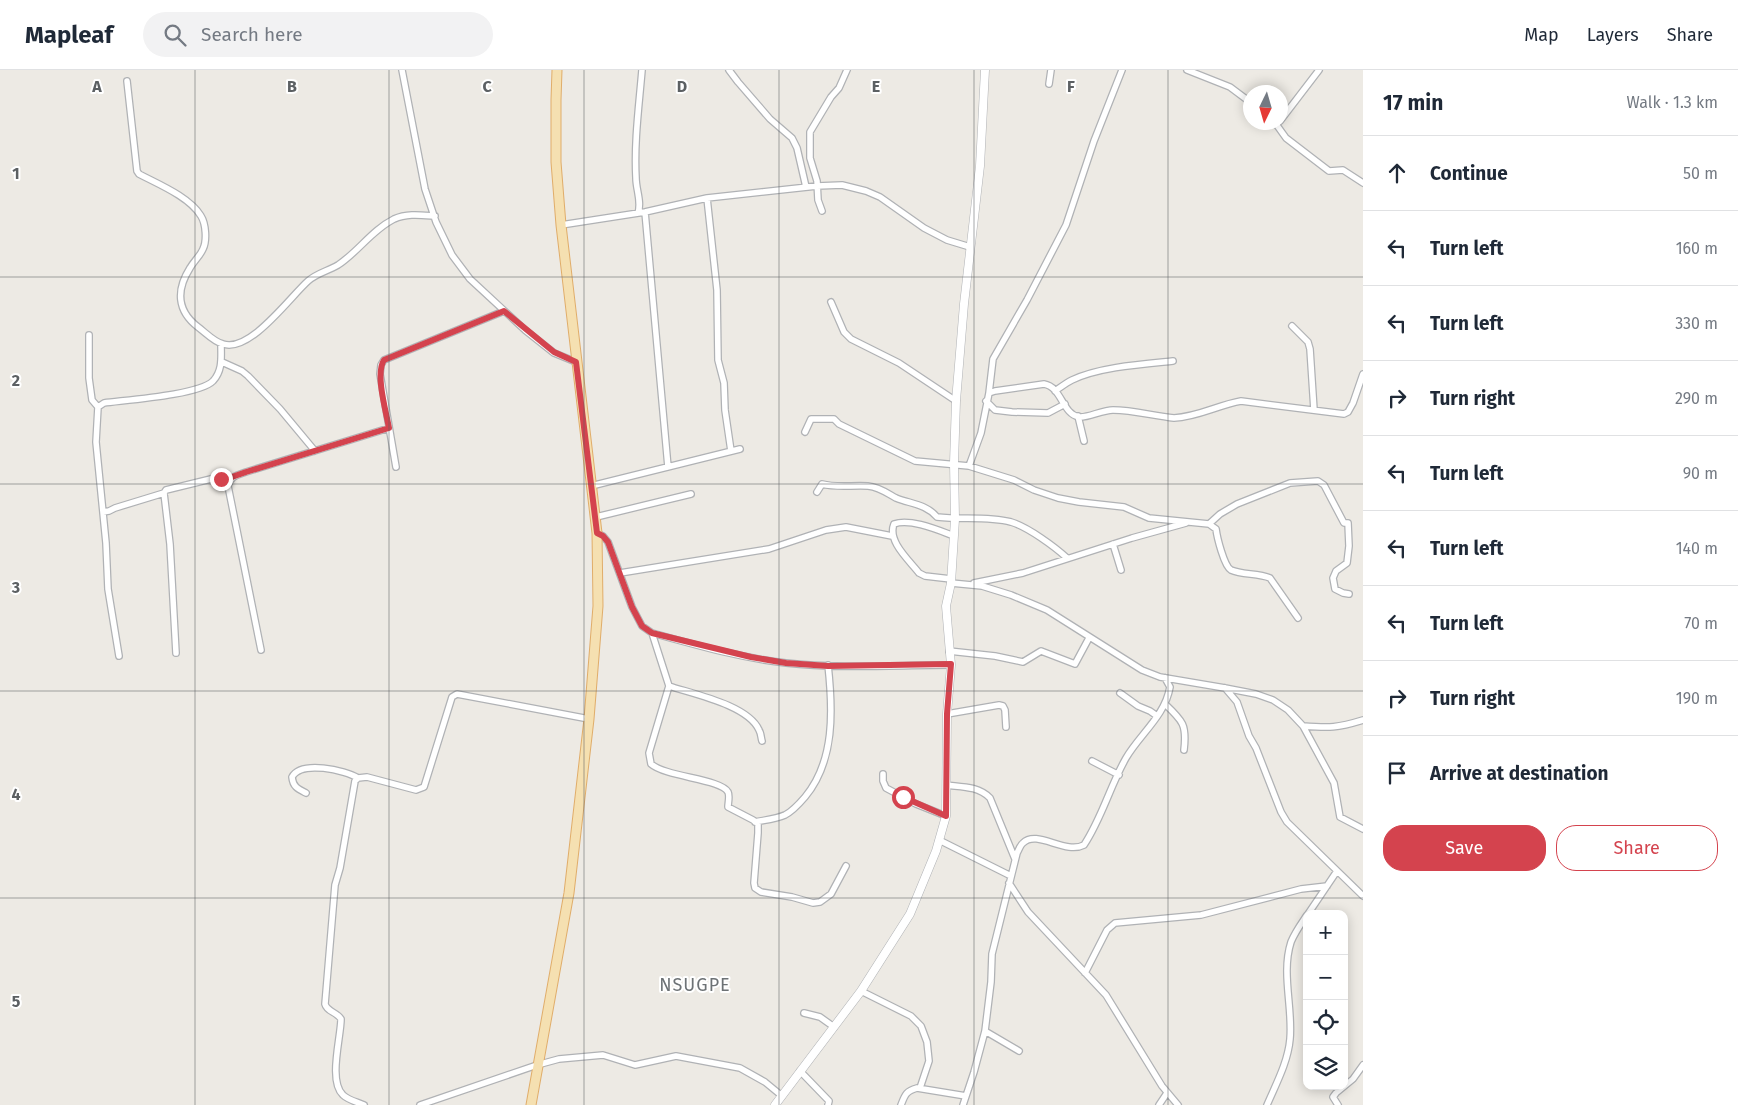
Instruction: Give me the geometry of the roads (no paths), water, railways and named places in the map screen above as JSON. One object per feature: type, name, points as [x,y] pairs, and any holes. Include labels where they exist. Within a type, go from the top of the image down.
[{"type":"main road","points":[[531,1105],[569,893],[589,719],[598,606],[596,517],[576,362],[556,162],[557,70]]},
{"type":"street","points":[[402,70],[425,189],[452,255],[470,279],[504,311],[554,352],[576,362]]},
{"type":"street","points":[[642,70],[637,126],[636,179],[668,468]]},
{"type":"street","points":[[729,70],[770,119],[792,138],[797,148],[806,187]]},
{"type":"street","points":[[822,211],[810,158],[810,132],[831,97],[839,88],[847,70]]},
{"type":"street","points":[[775,1105],[861,990],[910,914],[936,851],[946,816],[947,714],[951,664],[948,651],[946,606],[951,581],[956,519],[954,463],[956,401],[970,247],[980,166],[985,70]]},
{"type":"street","points":[[1049,84],[1051,70]]},
{"type":"street","points":[[969,466],[981,433],[993,360],[1066,225],[1094,141],[1122,70]]},
{"type":"street","points":[[1187,70],[1198,72],[1230,87],[1243,97]]},
{"type":"street","points":[[1288,108],[1319,70]]},
{"type":"street","points":[[127,81],[137,171],[139,174],[191,204],[204,221],[205,245],[185,276],[180,301],[182,309],[189,320],[221,344],[234,345],[240,343],[267,324],[313,277],[339,264],[383,226],[395,219],[408,215],[435,216]]},
{"type":"street","points":[[1282,130],[1286,138],[1329,171],[1343,170],[1363,183]]},
{"type":"street","points":[[561,225],[641,212],[707,198],[842,185],[866,191],[880,197],[924,228],[947,240],[970,247]]},
{"type":"street","points":[[707,198],[717,290],[718,360],[724,383],[725,410],[731,451]]},
{"type":"street","points":[[830,302],[844,332],[852,339],[899,363],[956,401]]},
{"type":"street","points":[[396,467],[380,374],[381,364],[384,360],[504,311]]},
{"type":"street","points":[[1292,326],[1308,342],[1310,348],[1314,410]]},
{"type":"street","points":[[89,335],[89,378],[92,400],[98,407],[96,442],[106,543],[108,589],[119,656]]},
{"type":"street","points":[[98,407],[104,403],[167,396],[207,386],[214,380],[222,362],[221,344]]},
{"type":"street","points":[[1055,390],[1080,377],[1134,366],[1173,361]]},
{"type":"street","points":[[222,362],[242,371],[248,376],[280,409],[314,451]]},
{"type":"street","points":[[989,393],[1044,384],[1048,385],[1055,390],[1071,414],[1078,416],[1113,410],[1183,418],[1232,402],[1241,401],[1339,414],[1348,412],[1363,374]]},
{"type":"street","points":[[986,401],[996,410],[1012,412],[1048,413],[1065,404]]},
{"type":"street","points":[[1078,416],[1084,441]]},
{"type":"street","points":[[805,432],[811,419],[834,419],[840,424],[915,461],[954,463],[969,466],[1014,480],[1034,490],[1058,498],[1124,507],[1149,518],[1209,524],[1216,529],[1228,567],[1233,570],[1270,578],[1298,618]]},
{"type":"street","points":[[261,650],[228,486],[229,480],[246,472],[389,428]]},
{"type":"street","points":[[591,486],[740,449]]},
{"type":"street","points":[[103,512],[164,493],[166,490],[215,478],[229,480]]},
{"type":"street","points":[[1209,524],[1220,514],[1246,501],[1290,484],[1318,481],[1324,485],[1344,523],[1348,523],[1350,546],[1347,563],[1336,571],[1333,578],[1335,589],[1349,594]]},
{"type":"street","points":[[817,492],[822,484],[833,487],[870,486],[882,489],[904,501],[921,505],[937,517],[956,519],[979,518],[1011,522],[1055,547],[1067,558]]},
{"type":"street","points":[[164,493],[170,544],[176,653]]},
{"type":"street","points":[[596,517],[691,494]]},
{"type":"street","points":[[954,536],[930,526],[899,522],[894,524],[891,530],[894,541],[919,573],[925,576],[967,585],[982,586],[1011,594],[1047,610],[1142,670],[1164,678],[1256,694],[1273,700],[1288,710],[1303,726],[1334,784],[1340,817],[1363,829]]},
{"type":"street","points":[[967,585],[1023,573],[1113,544],[1190,523]]},
{"type":"street","points":[[620,573],[769,549],[826,530],[846,527],[892,536]]},
{"type":"street","points":[[597,533],[608,542],[632,607],[642,626],[652,633],[751,657],[786,663],[828,666],[951,664]]},
{"type":"street","points":[[1113,544],[1121,570]]},
{"type":"street","points":[[652,633],[669,686],[648,753],[651,764],[661,770],[722,787],[729,792],[728,807],[758,824],[754,883],[755,888],[760,892],[792,897],[813,903],[820,902],[831,894],[846,866]]},
{"type":"street","points":[[948,651],[995,656],[1023,662],[1041,651],[1075,664],[1089,638]]},
{"type":"street","points":[[755,822],[786,814],[796,807],[808,793],[823,766],[828,748],[832,695],[828,666]]},
{"type":"street","points":[[963,1105],[985,1031],[991,982],[992,954],[1015,859],[1022,843],[1031,839],[1070,848],[1078,848],[1084,845],[1126,758],[1168,699],[1170,687],[1164,678]]},
{"type":"street","points":[[669,686],[736,708],[750,718],[760,730],[762,741]]},
{"type":"street","points":[[1225,688],[1237,702],[1249,736],[1256,748],[1281,812],[1287,822],[1363,896]]},
{"type":"street","points":[[1120,693],[1138,706],[1157,716]]},
{"type":"street","points":[[306,793],[297,789],[292,782],[292,777],[298,769],[335,769],[358,778],[367,777],[416,790],[424,787],[452,698],[457,694],[589,719]]},
{"type":"street","points":[[1165,704],[1184,726],[1186,735],[1184,750]]},
{"type":"street","points":[[947,714],[999,705],[1003,706],[1005,710],[1006,727]]},
{"type":"street","points":[[1303,726],[1323,729],[1337,728],[1363,720]]},
{"type":"street","points":[[1092,761],[1119,775]]},
{"type":"street","points":[[883,774],[886,788],[916,804],[946,816]]},
{"type":"street","points":[[358,778],[354,785],[340,868],[335,885],[325,1004],[327,1009],[338,1015],[341,1019],[336,1067],[338,1087],[347,1098],[364,1105]]},
{"type":"street","points":[[946,785],[977,788],[990,798],[1015,859]]},
{"type":"street","points":[[939,840],[1011,876]]},
{"type":"street","points":[[1310,910],[1337,871]]},
{"type":"street","points":[[1009,883],[1028,912],[1106,995],[1167,1093],[1178,1105]]},
{"type":"street","points":[[1085,973],[1107,930],[1115,923],[1201,915],[1301,889],[1327,886]]},
{"type":"street","points":[[1267,1105],[1286,1060],[1290,1040],[1288,966],[1291,943],[1303,920]]},
{"type":"street","points":[[861,990],[910,1016],[920,1026],[925,1037],[929,1060],[920,1088]]},
{"type":"street","points":[[804,1013],[820,1016],[834,1027]]},
{"type":"street","points":[[985,1031],[1020,1052]]},
{"type":"street","points":[[420,1105],[537,1065],[559,1060],[603,1055],[635,1065],[676,1056],[740,1068],[765,1082],[782,1096]]},
{"type":"street","points":[[1338,1105],[1334,1097],[1336,1093],[1353,1079],[1363,1065]]},
{"type":"street","points":[[800,1071],[829,1101],[828,1105]]},
{"type":"street","points":[[901,1105],[905,1093],[909,1090],[920,1088],[966,1096]]},
{"type":"street","points":[[1159,1105],[1167,1093]]},
{"type":"district","name":"NSUGPE","points":[[695,985]]}]
